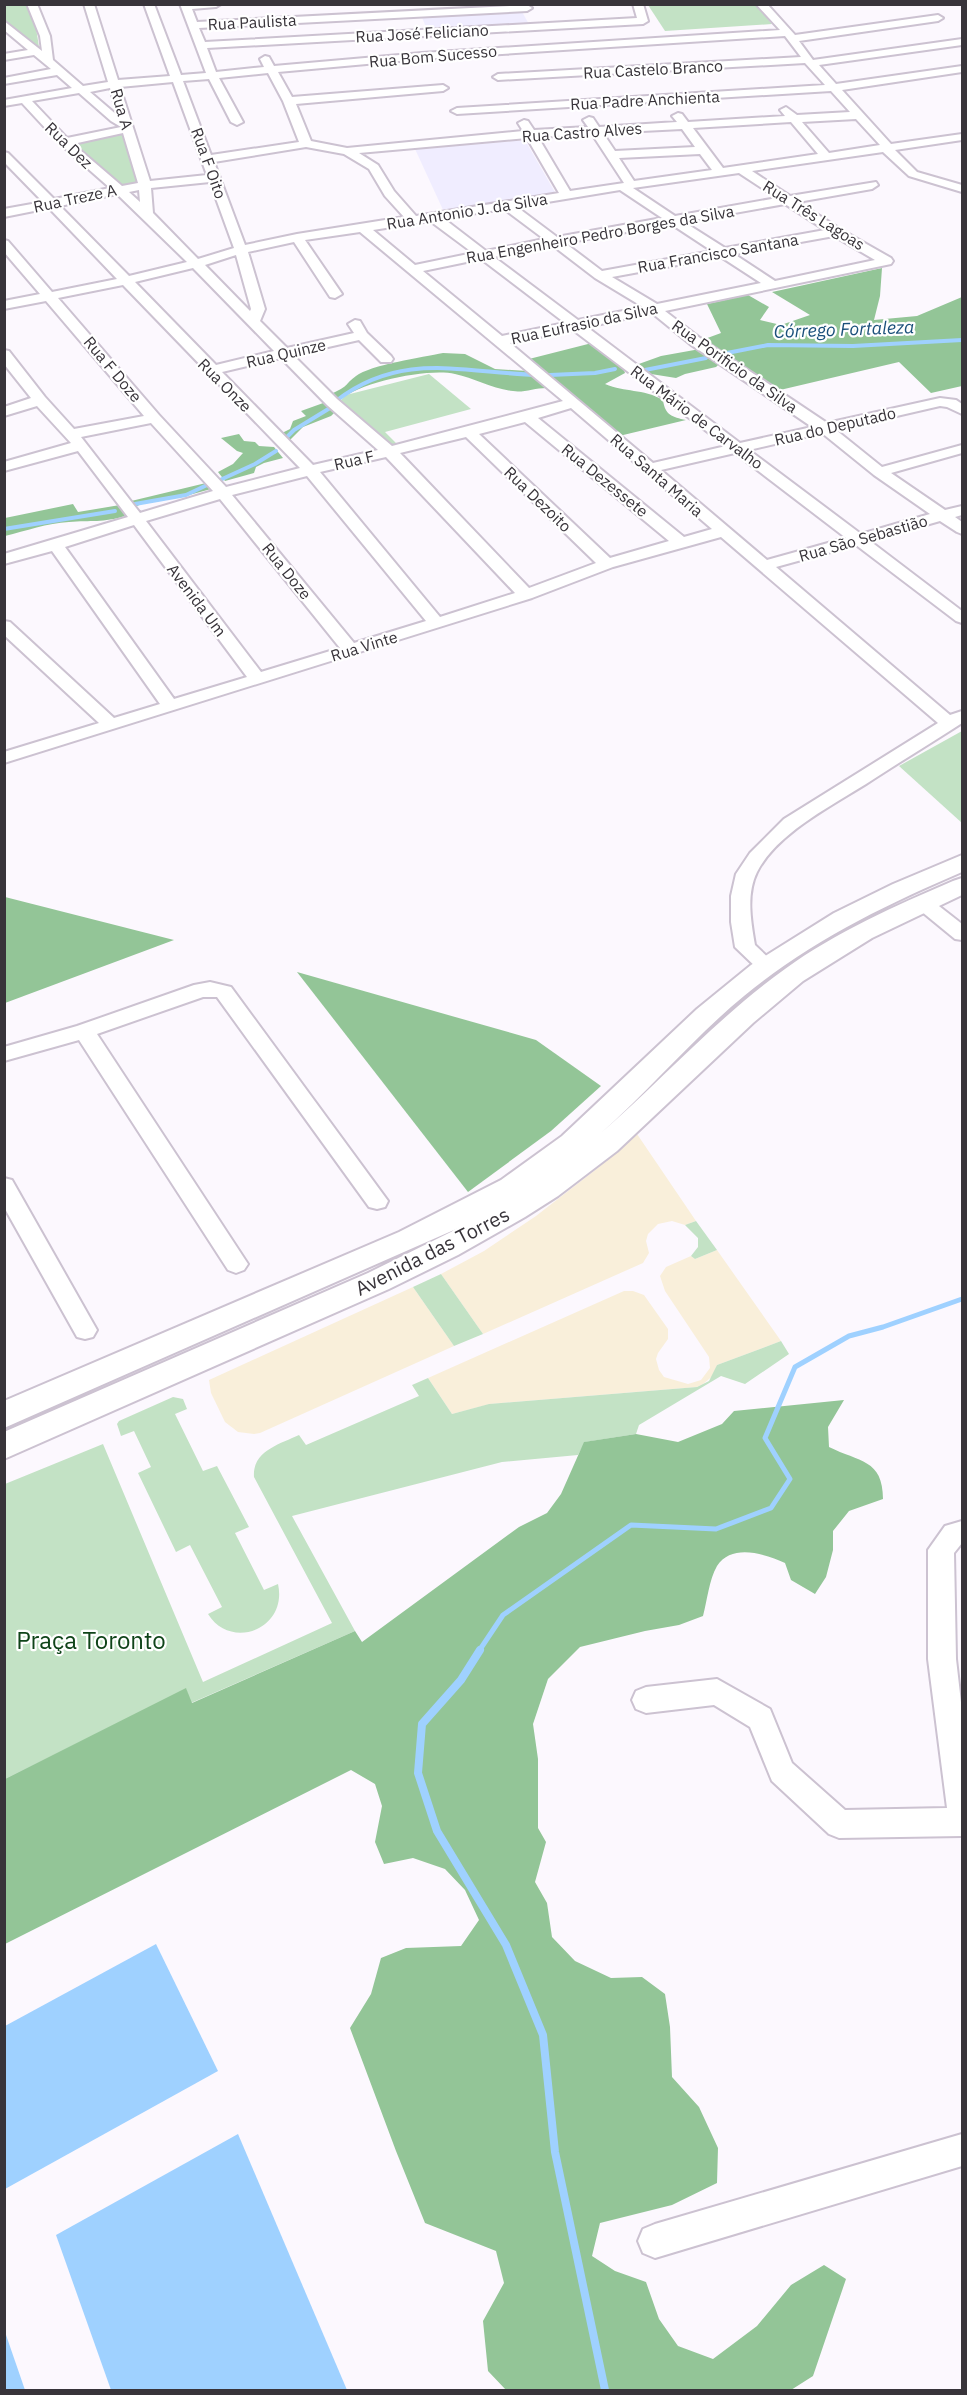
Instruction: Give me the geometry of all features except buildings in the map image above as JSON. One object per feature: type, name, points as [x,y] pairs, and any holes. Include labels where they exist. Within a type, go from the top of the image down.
[{"type":"main road","name":"Avenida das Torres","points":[[4,1415],[405,1240],[510,1187],[589,1130],[696,1025],[766,965],[837,920],[867,904],[963,862]]},
{"type":"main road","name":"Avenida das Torres","points":[[4,1446],[393,1274],[466,1239],[549,1188],[604,1146],[782,984],[886,919],[963,886]]},
{"type":"street","points":[[32,4],[45,36],[48,60]]},
{"type":"street","name":"Rua A","points":[[89,4],[145,185],[147,214]]},
{"type":"street","name":"Rua F Oito","points":[[149,4],[241,250],[258,309],[252,323]]},
{"type":"street","points":[[216,4],[186,5],[212,75],[237,122]]},
{"type":"street","name":"Rua José Feliciano","points":[[200,45],[538,27],[587,19],[643,21],[638,4]]},
{"type":"street","points":[[761,4],[833,88],[889,148],[889,152],[913,174],[963,189]]},
{"type":"street","points":[[526,6],[538,27]]},
{"type":"street","name":"Rua Paulista","points":[[193,25],[290,16],[526,6]]},
{"type":"street","points":[[414,9],[425,33]]},
{"type":"street","points":[[928,11],[953,31]]},
{"type":"street","points":[[290,16],[297,40]]},
{"type":"street","points":[[4,24],[10,35],[48,60],[127,127]]},
{"type":"street","points":[[472,31],[566,194]]},
{"type":"street","points":[[868,56],[917,48],[953,31]]},
{"type":"street","points":[[868,56],[917,48],[953,31]]},
{"type":"street","name":"Rua Bom Sucesso","points":[[4,102],[115,84],[425,60],[485,51],[790,36],[868,56]]},
{"type":"street","points":[[868,56],[917,48],[963,69]]},
{"type":"street","points":[[4,57],[35,52]]},
{"type":"street","points":[[208,159],[306,144],[289,101],[263,55]]},
{"type":"street","name":"Rua Castelo Branco","points":[[503,85],[571,89],[737,79],[810,62],[868,56]]},
{"type":"street","name":"Rua Padre Anchienta","points":[[455,109],[514,107],[571,89],[658,84],[738,109],[737,79],[775,92],[833,88],[868,56]]},
{"type":"street","points":[[4,81],[60,71]]},
{"type":"street","points":[[658,84],[684,126],[720,172]]},
{"type":"street","points":[[571,89],[613,155],[626,185],[774,286]]},
{"type":"street","points":[[775,92],[792,118],[826,156]]},
{"type":"street","name":"Rua Dez","points":[[24,99],[64,142],[147,214],[332,402],[390,452],[526,595]]},
{"type":"street","points":[[289,101],[455,109]]},
{"type":"street","name":"Rua Castro Alves","points":[[306,144],[346,152],[455,109],[531,134],[684,126],[738,109],[792,118],[859,115]]},
{"type":"street","points":[[64,142],[127,127]]},
{"type":"street","name":"Rua Antonio J. da Silva","points":[[50,296],[125,281],[241,250],[297,238],[566,194],[963,137]]},
{"type":"street","points":[[613,155],[701,150]]},
{"type":"street","points":[[346,152],[374,167],[388,193],[412,219]]},
{"type":"street","name":"Rua Onze","points":[[4,155],[49,204],[310,470],[436,623]]},
{"type":"street","name":"Rua Três Lagoas","points":[[741,169],[836,231],[887,261]]},
{"type":"street","name":"Rua Treze A","points":[[4,213],[145,185],[214,178]]},
{"type":"street","name":"Rua Engenheiro Pedro Borges da Silva","points":[[413,269],[554,241],[872,185]]},
{"type":"street","name":"Rua Porificio da Silva","points":[[507,205],[600,275],[654,308],[695,341],[824,428],[879,472],[963,529]]},
{"type":"street","name":"Rua Mário de Carvalho","points":[[432,216],[963,618]]},
{"type":"street","name":"Rua Santa Maria","points":[[363,228],[500,340],[763,566],[956,719]]},
{"type":"street","name":"Rua Francisco Santana","points":[[600,275],[836,231]]},
{"type":"street","points":[[297,238],[335,294]]},
{"type":"street","name":"Rua F Doze","points":[[7,249],[154,418],[224,493]]},
{"type":"street","name":"Rua Eufrasio da Silva","points":[[500,340],[774,286],[887,261]]},
{"type":"street","points":[[4,305],[50,296]]},
{"type":"street","name":"Rua Quinze","points":[[211,370],[286,354],[358,330],[386,359]]},
{"type":"street","name":"Avenida Um","points":[[4,354],[10,371],[77,439],[257,679]]},
{"type":"street","points":[[4,412],[40,400]]},
{"type":"street","name":"Rua do Deputado","points":[[649,468],[940,402],[957,407]]},
{"type":"street","name":"Rua F","points":[[4,559],[57,546],[224,493],[310,470],[470,433],[573,403]]},
{"type":"street","name":"Rua Dezessete","points":[[528,417],[681,543]]},
{"type":"street","points":[[4,467],[77,439],[154,418]]},
{"type":"street","name":"Rua Dezoito","points":[[470,433],[607,564]]},
{"type":"street","points":[[879,472],[963,449]]},
{"type":"street","name":"Rua Doze","points":[[224,493],[351,650]]},
{"type":"street","name":"Rua São Sebastião","points":[[763,566],[963,510]]},
{"type":"street","name":"Rua Vinte","points":[[9,752],[112,725],[526,595],[607,564],[723,531]]},
{"type":"street","points":[[57,546],[170,706]]},
{"type":"street","points":[[4,626],[112,725]]},
{"type":"street","points":[[766,965],[746,947],[741,922],[741,896],[746,874],[757,857],[791,823],[956,719]]},
{"type":"street","points":[[922,903],[963,934]]},
{"type":"street","points":[[4,1053],[84,1031],[201,990],[218,989],[229,997],[377,1201]]},
{"type":"street","points":[[84,1031],[236,1264]]},
{"type":"street","points":[[4,1186],[86,1330]]},
{"type":"street","points":[[963,1532],[954,1534],[940,1550],[942,1659],[963,1816]]},
{"type":"street","points":[[646,1700],[717,1692],[760,1718],[782,1772],[839,1824],[963,1822]]},
{"type":"street","points":[[655,2241],[963,2150]]},
{"type":"shaded area","points":[[521,10],[530,26],[428,32],[421,15]]},
{"type":"shaded area","points":[[525,140],[556,194],[444,212],[415,149]]},
{"type":"shaded area","points":[[637,1134],[696,1221],[685,1225],[672,1221],[658,1224],[648,1234],[646,1241],[649,1253],[643,1263],[483,1334],[441,1274],[484,1251],[536,1216]]},
{"type":"shaded area","points":[[717,1250],[781,1341],[717,1365],[714,1375],[697,1387],[490,1404],[452,1414],[428,1378],[624,1291],[633,1291],[644,1295],[668,1329],[668,1339],[656,1359],[664,1377],[688,1384],[701,1380],[710,1368],[709,1357],[665,1291],[660,1276],[666,1267],[691,1256],[695,1259]]},
{"type":"shaded area","points":[[413,1287],[454,1346],[260,1433],[238,1432],[225,1422],[211,1393],[209,1380]]},
{"type":"green space","points":[[5,5],[29,5],[40,53],[5,22]]},
{"type":"green space","points":[[648,5],[756,5],[772,24],[665,31]]},
{"type":"green space","points":[[124,132],[140,184],[119,187],[70,143]]},
{"type":"green space","points":[[882,268],[880,296],[874,320],[917,316],[962,297],[962,386],[931,393],[899,362],[780,390],[702,340],[721,333],[707,304],[748,295],[769,307],[760,320],[781,325],[810,315],[772,292]]},
{"type":"green space","points":[[592,343],[623,367],[625,373],[605,384],[655,396],[663,400],[665,409],[670,415],[686,420],[619,436],[529,359]]},
{"type":"green space","points":[[700,349],[721,362],[716,367],[676,378],[651,374],[636,365],[661,356]]},
{"type":"green space","points":[[443,353],[465,354],[495,369],[528,371],[549,388],[513,391],[455,374],[429,373],[378,382],[350,393],[340,400],[333,393],[356,376],[373,368]]},
{"type":"green space","points":[[429,374],[471,409],[385,432],[400,447],[390,446],[339,402],[346,395]]},
{"type":"green space","points":[[326,402],[336,411],[331,416],[303,427],[287,443],[278,435],[290,429],[293,421],[306,416],[301,411]]},
{"type":"green space","points":[[239,434],[244,441],[255,442],[259,446],[274,447],[283,458],[256,467],[254,473],[225,481],[218,472],[233,464],[243,453],[221,438]]},
{"type":"green space","points":[[206,483],[211,489],[182,497],[132,508],[127,502]]},
{"type":"green space","points":[[73,504],[78,512],[120,505],[125,516],[53,524],[5,536],[5,518]]},
{"type":"green space","points":[[962,731],[962,823],[899,766]]},
{"type":"green space","points":[[5,897],[174,940],[5,1003]]},
{"type":"green space","points":[[297,972],[536,1040],[601,1086],[551,1131],[468,1192]]},
{"type":"green space","points":[[696,1221],[717,1250],[695,1259],[691,1256],[698,1247],[698,1238],[685,1225]]},
{"type":"green space","points":[[441,1274],[483,1334],[454,1346],[413,1287]]},
{"type":"green space","name":"Praça Toronto","points":[[781,1341],[789,1354],[745,1384],[721,1376],[639,1425],[636,1434],[585,1442],[578,1455],[502,1462],[292,1516],[355,1631],[191,1703],[186,1689],[5,1779],[5,1484],[103,1444],[203,1682],[332,1623],[254,1477],[255,1468],[262,1455],[276,1445],[299,1435],[306,1445],[419,1396],[412,1385],[428,1378],[452,1414],[489,1404],[697,1387],[709,1381],[717,1365]]},
{"type":"green space","points":[[173,1397],[183,1399],[187,1409],[175,1414],[203,1471],[217,1466],[249,1527],[235,1533],[264,1590],[278,1584],[279,1600],[275,1613],[255,1630],[243,1633],[230,1631],[218,1625],[208,1614],[222,1607],[190,1545],[176,1552],[138,1473],[151,1467],[134,1431],[121,1436],[117,1424],[119,1421]]},
{"type":"green space","points":[[844,1400],[828,1427],[829,1447],[859,1459],[874,1469],[882,1486],[883,1499],[849,1511],[833,1531],[833,1550],[826,1577],[815,1594],[791,1580],[785,1563],[749,1552],[731,1555],[723,1559],[714,1572],[703,1616],[679,1625],[580,1647],[548,1679],[533,1724],[538,1759],[538,1828],[546,1842],[535,1882],[547,1903],[552,1937],[575,1961],[611,1978],[642,1977],[665,1994],[670,2027],[672,2077],[699,2107],[718,2148],[717,2183],[672,2205],[600,2223],[592,2256],[615,2271],[646,2282],[659,2319],[678,2346],[713,2359],[757,2326],[791,2285],[824,2265],[846,2279],[813,2376],[791,2390],[506,2390],[488,2371],[483,2321],[504,2283],[496,2251],[425,2223],[350,2028],[371,1994],[381,1958],[406,1948],[461,1946],[479,1920],[465,1890],[445,1869],[413,1858],[384,1864],[375,1842],[382,1806],[375,1784],[351,1770],[5,1944],[5,1779],[186,1688],[192,1703],[355,1631],[362,1642],[519,1527],[547,1513],[561,1494],[584,1442],[636,1434],[678,1442],[722,1424],[734,1411]]},
{"type":"water","points":[[156,1944],[218,2071],[5,2189],[5,2026]]},
{"type":"water","points":[[238,2134],[347,2390],[111,2390],[56,2235]]},
{"type":"water","points":[[5,2332],[25,2390],[5,2390]]},
{"type":"waterway","name":"Córrego Fortaleza","points":[[727,353],[768,345],[853,346],[962,340]]},
{"type":"waterway","name":"Córrego Fortaleza","points":[[645,370],[706,358]]},
{"type":"waterway","name":"Córrego Fortaleza","points":[[336,401],[361,385],[385,375],[409,370],[434,368],[539,375]]},
{"type":"waterway","name":"Córrego Fortaleza","points":[[550,375],[595,373],[615,369]]},
{"type":"waterway","name":"Córrego Fortaleza","points":[[284,440],[294,430],[330,408]]},
{"type":"waterway","name":"Córrego Fortaleza","points":[[220,480],[255,464],[276,451]]},
{"type":"waterway","name":"Córrego Fortaleza","points":[[135,504],[186,495],[207,485]]},
{"type":"waterway","name":"Córrego Fortaleza","points":[[4,529],[115,511]]},
{"type":"waterway","points":[[479,1651],[503,1615],[631,1525],[716,1529],[771,1508],[790,1479],[765,1438],[795,1367],[849,1336],[883,1327],[962,1299]]},
{"type":"waterway","points":[[480,1650],[461,1680],[422,1724],[418,1773],[437,1831],[506,1945],[543,2035],[555,2152],[605,2390]]}]
